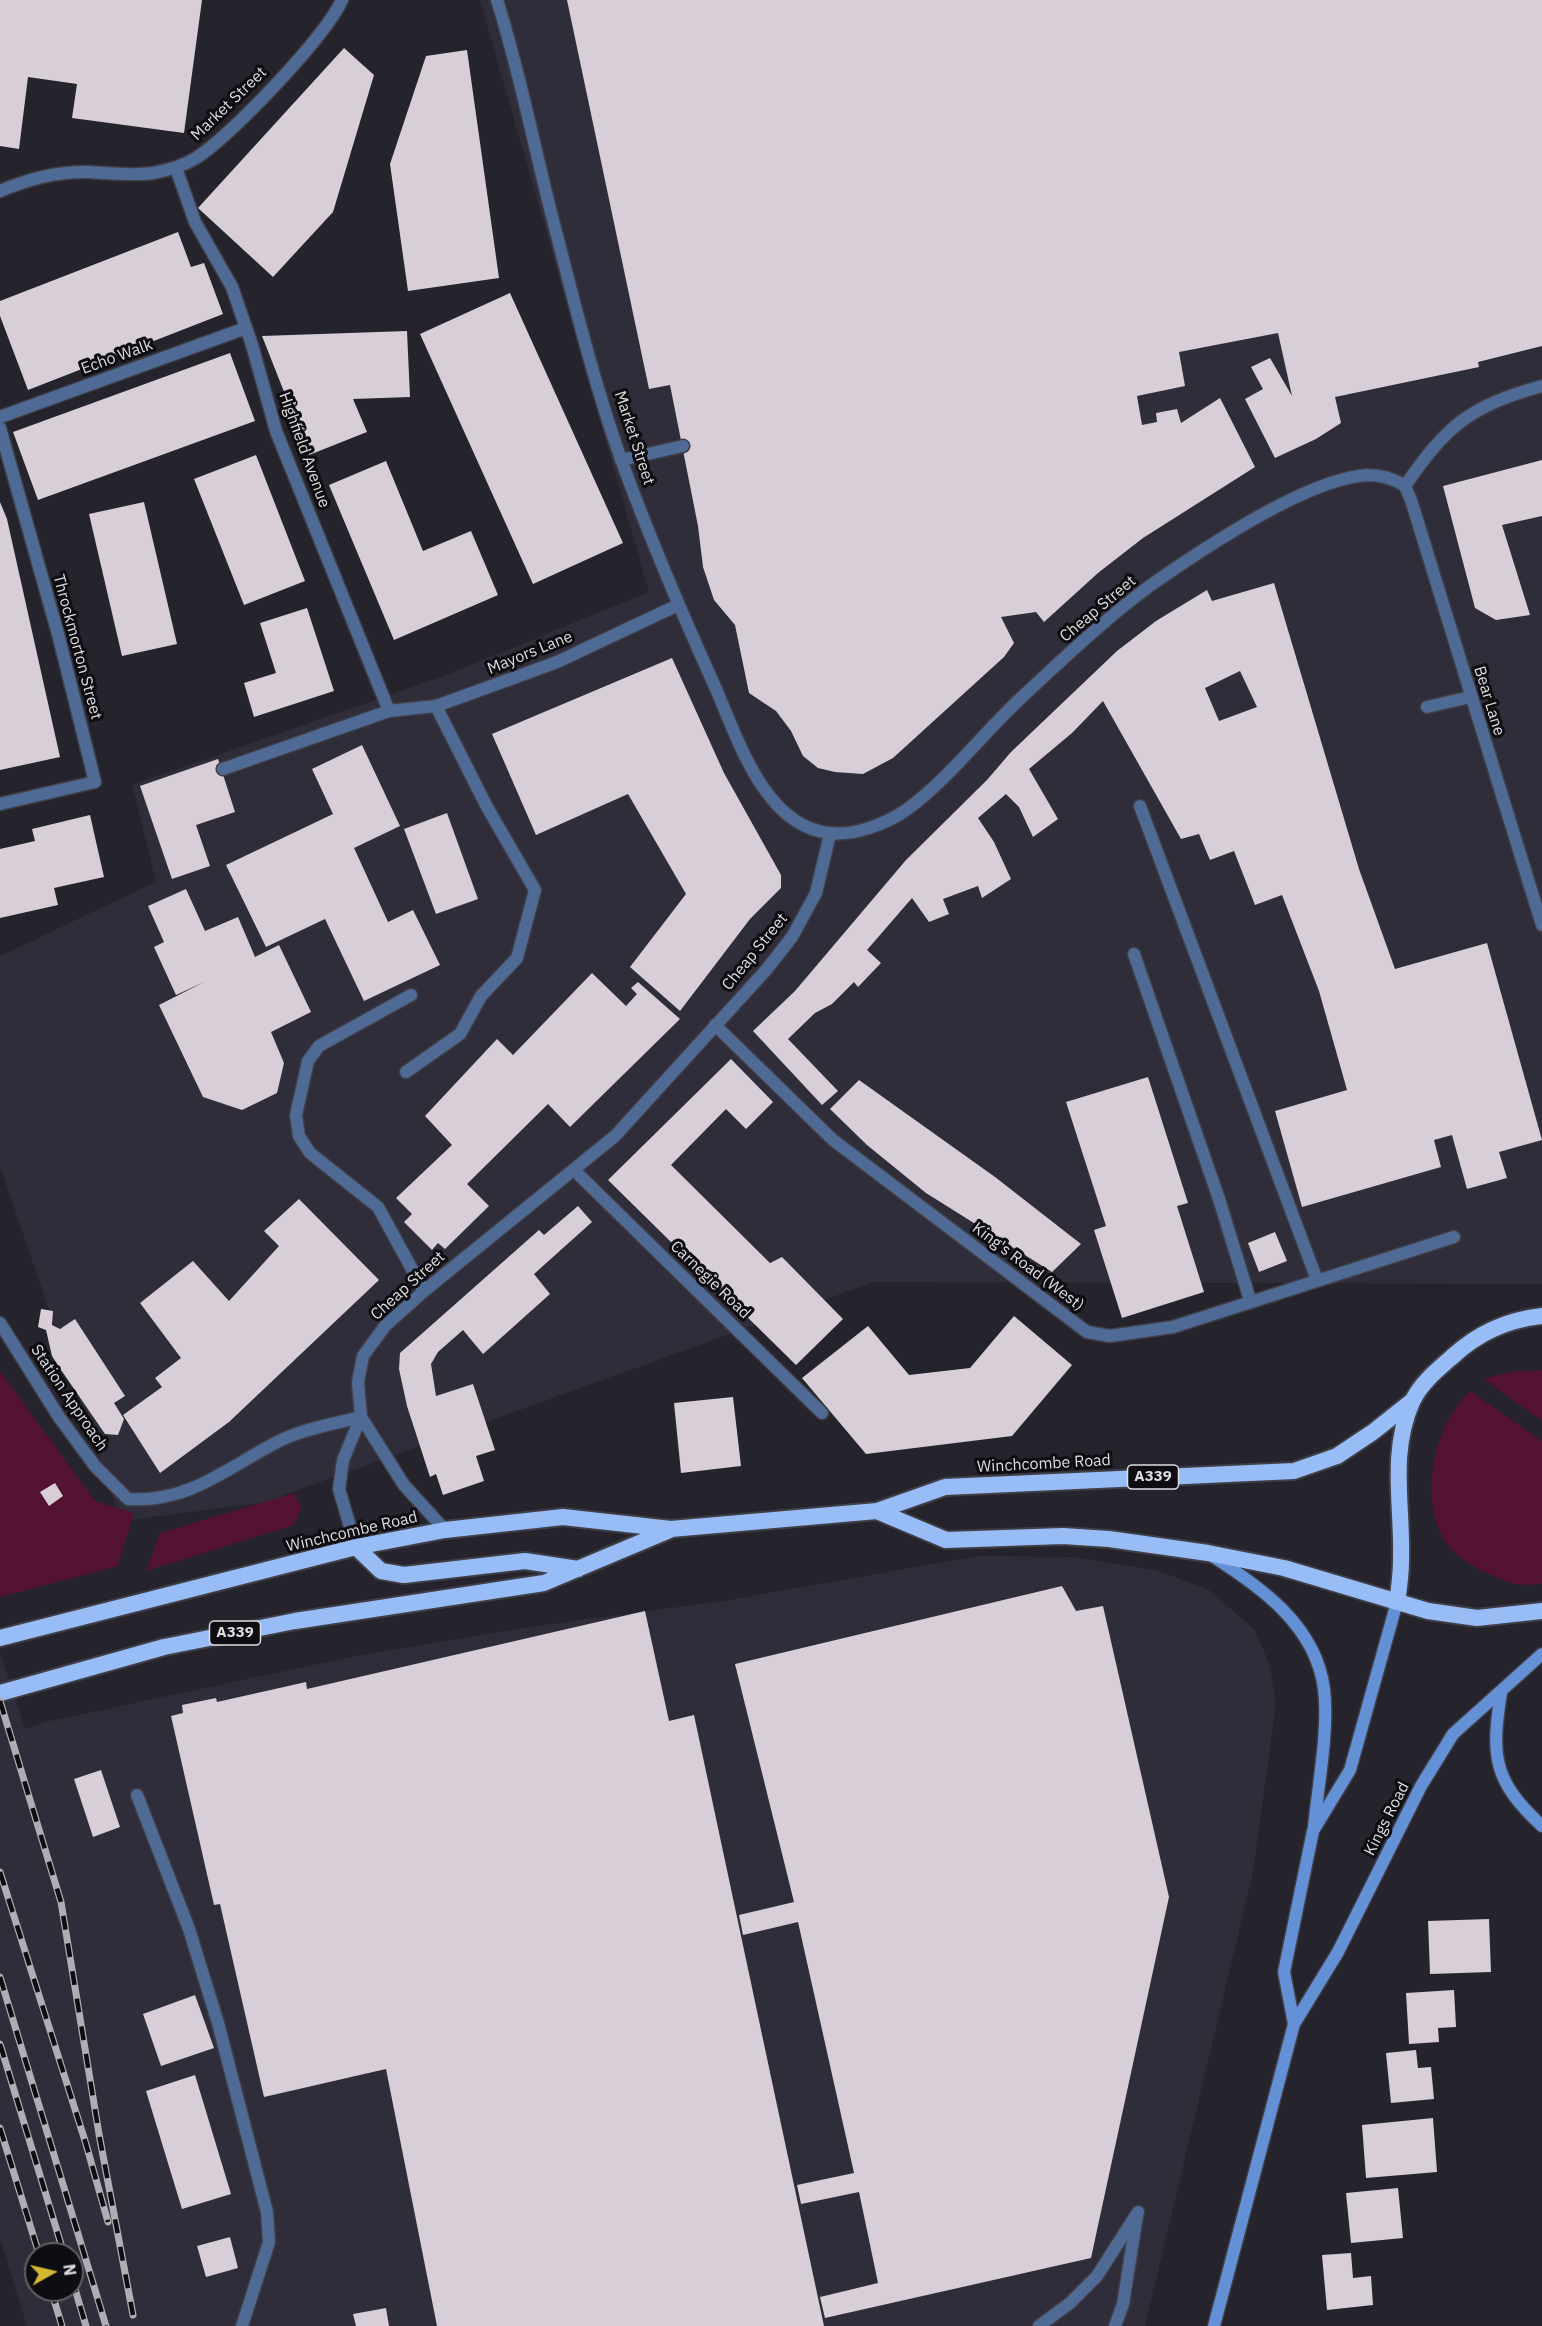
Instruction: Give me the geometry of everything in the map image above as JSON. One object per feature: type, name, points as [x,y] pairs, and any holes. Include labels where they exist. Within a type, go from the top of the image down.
[{"type":"highway","points":[[1397,1602],[1401,1561],[1397,1461],[1412,1401],[1424,1383],[1445,1363],[1487,1330],[1542,1316]]},
{"type":"highway","name":"Winchcombe Road","points":[[0,1638],[356,1546],[445,1530],[563,1517],[671,1529],[877,1511],[945,1487],[1294,1472],[1337,1456],[1373,1432],[1412,1401]]},
{"type":"highway","name":"Winchcombe Road","points":[[877,1511],[946,1540],[1063,1536],[1109,1539],[1208,1553],[1284,1568],[1428,1611],[1477,1618],[1542,1611]]},
{"type":"highway","name":"Winchcombe Road","points":[[0,1693],[175,1644],[295,1621],[543,1584],[671,1529]]},
{"type":"highway","points":[[356,1546],[381,1571],[404,1575],[525,1561],[578,1570]]},
{"type":"main road","points":[[1208,1553],[1274,1599],[1307,1642],[1319,1668],[1324,1689],[1325,1712],[1313,1831]]},
{"type":"main road","name":"Kings Road","points":[[1294,2024],[1284,1972],[1313,1831],[1350,1770],[1397,1602]]},
{"type":"main road","name":"Kings Road","points":[[1214,2326],[1294,2024],[1338,1952],[1411,1805],[1453,1734],[1542,1654]]},
{"type":"main road","points":[[1502,1692],[1495,1738],[1501,1775],[1511,1796],[1542,1826]]},
{"type":"street","name":"Market Street","points":[[0,191],[42,176],[64,173],[150,174],[176,168],[212,147],[285,73],[342,0]]},
{"type":"street","name":"Market Street","points":[[497,0],[553,223],[621,460],[678,605],[764,789],[775,806],[789,818],[808,828],[830,834]]},
{"type":"street","name":"Highfield Avenue","points":[[176,168],[195,222],[232,286],[276,431],[389,711]]},
{"type":"street","name":"Echo Walk","points":[[0,417],[246,328]]},
{"type":"street","points":[[1405,486],[1456,422],[1485,404],[1542,386]]},
{"type":"street","name":"Throckmorton Street","points":[[0,428],[58,634],[94,782],[0,804]]},
{"type":"street","points":[[621,460],[682,446]]},
{"type":"street","name":"Cheap Street","points":[[445,1530],[404,1485],[361,1417],[358,1382],[363,1356],[385,1326],[424,1291],[575,1171],[615,1136],[715,1025],[792,937],[816,893],[830,834],[869,827],[908,809],[1021,698],[1099,628],[1150,586],[1219,541],[1294,498],[1325,486],[1372,475],[1393,479],[1405,486]]},
{"type":"street","name":"Bear Lane","points":[[1405,486],[1542,925]]},
{"type":"street","name":"Mayors Lane","points":[[223,769],[389,711],[436,706],[557,662],[678,605]]},
{"type":"street","points":[[1427,707],[1470,697]]},
{"type":"street","points":[[406,1072],[460,1034],[481,996],[517,958],[535,890],[487,807],[436,706]]},
{"type":"street","points":[[1140,806],[1317,1280]]},
{"type":"street","points":[[1134,954],[1215,1188],[1250,1300]]},
{"type":"street","points":[[411,995],[319,1046],[308,1061],[296,1114],[299,1136],[310,1153],[378,1207],[424,1291]]},
{"type":"street","name":"King's Road (West)","points":[[715,1025],[833,1140],[1068,1320],[1088,1332],[1110,1336],[1173,1327],[1250,1300],[1454,1237]]},
{"type":"street","name":"Carnegie Road","points":[[575,1171],[822,1413]]},
{"type":"street","name":"Station Approach","points":[[0,1323],[59,1417],[95,1466],[128,1499],[146,1500],[180,1494],[217,1479],[278,1441],[308,1430],[361,1417]]},
{"type":"street","name":"Cheap Street","points":[[356,1546],[339,1489],[343,1460],[361,1417]]},
{"type":"street","points":[[137,1795],[189,1929],[218,2023],[267,2212],[269,2242],[242,2326]]},
{"type":"street","points":[[1039,2326],[1070,2302],[1097,2276],[1138,2212],[1123,2304],[1115,2326]]},
{"type":"shaded area","points":[[480,0],[1542,0],[1542,1284],[874,1282],[262,1503],[121,1521],[0,1166],[0,956],[156,882],[132,785],[446,675],[649,592]]},
{"type":"shaded area","points":[[1542,1370],[1542,1421],[1484,1379],[1509,1372]]},
{"type":"shaded area","points":[[0,1371],[95,1501],[134,1513],[118,1566],[0,1597]]},
{"type":"shaded area","points":[[1470,1391],[1542,1441],[1542,1583],[1515,1584],[1478,1569],[1452,1550],[1439,1527],[1433,1508],[1432,1486],[1439,1443],[1457,1406]]},
{"type":"shaded area","points":[[294,1493],[302,1507],[294,1525],[146,1571],[160,1533]]},
{"type":"shaded area","points":[[978,1556],[1073,1557],[1156,1570],[1209,1590],[1255,1630],[1270,1666],[1276,1704],[1253,1872],[1145,2326],[27,2326],[0,2238],[0,1652],[25,1729],[45,1722],[360,1655],[522,1628],[723,1601]]},
{"type":"building","points":[[0,0],[202,0],[184,133],[72,118],[77,84],[28,77],[19,149],[0,146]]},
{"type":"building","points":[[567,0],[1542,0],[1542,346],[1478,362],[1479,367],[1335,397],[1341,423],[1316,439],[1275,458],[1245,399],[1263,389],[1251,367],[1270,358],[1292,396],[1278,333],[1179,352],[1185,386],[1137,396],[1142,425],[1157,422],[1156,413],[1177,409],[1181,423],[1220,398],[1255,467],[1143,538],[1098,573],[1044,622],[1036,612],[1001,617],[1014,643],[1004,657],[893,758],[863,774],[818,768],[803,756],[791,731],[776,711],[749,693],[735,625],[714,600],[703,567],[698,526],[670,385],[649,389]]},
{"type":"building","points":[[344,48],[374,75],[333,212],[273,277],[198,208]]},
{"type":"building","points":[[467,50],[499,278],[408,291],[390,164],[426,56]]},
{"type":"building","points":[[178,232],[191,267],[204,263],[223,314],[28,390],[0,316],[0,301]]},
{"type":"building","points":[[510,293],[623,543],[533,584],[420,334]]},
{"type":"building","points":[[407,331],[410,397],[353,399],[367,432],[309,455],[262,336]]},
{"type":"building","points":[[230,353],[255,421],[38,500],[13,432]]},
{"type":"building","points":[[256,455],[305,581],[244,605],[194,479]]},
{"type":"building","points":[[1542,460],[1542,516],[1502,525],[1530,615],[1496,620],[1475,608],[1443,486]]},
{"type":"building","points":[[386,461],[423,551],[471,531],[498,595],[394,640],[329,485]]},
{"type":"building","points":[[0,502],[7,519],[60,757],[0,770]]},
{"type":"building","points":[[144,502],[177,644],[122,656],[89,514]]},
{"type":"building","points":[[1274,583],[1359,869],[1395,969],[1487,943],[1542,1140],[1499,1152],[1507,1178],[1467,1189],[1452,1135],[1434,1140],[1441,1167],[1302,1207],[1275,1111],[1347,1090],[1319,991],[1282,895],[1255,905],[1234,851],[1210,860],[1199,834],[1181,839],[1103,701],[1072,733],[1029,769],[1058,819],[1033,837],[1019,807],[1006,794],[978,818],[994,842],[1011,879],[982,898],[978,886],[943,899],[949,914],[929,922],[912,898],[867,950],[881,963],[858,987],[854,982],[832,1004],[815,1013],[788,1039],[838,1091],[822,1105],[753,1031],[795,991],[906,860],[987,780],[1011,752],[1117,651],[1156,621],[1207,590],[1212,601]],"holes":[[[1240,671],[1257,707],[1219,721],[1205,688]]]},
{"type":"building","points":[[307,608],[334,691],[254,717],[244,683],[276,673],[260,623]]},
{"type":"building","points":[[672,658],[724,773],[781,875],[781,888],[750,919],[680,1011],[630,967],[686,894],[628,794],[536,835],[492,734]]},
{"type":"building","points":[[362,745],[400,826],[354,848],[388,922],[413,910],[440,965],[364,1001],[325,919],[266,947],[226,865],[333,814],[312,769]]},
{"type":"building","points":[[218,759],[235,812],[196,825],[210,866],[172,879],[140,786]]},
{"type":"building","points":[[447,813],[478,899],[436,914],[404,829]]},
{"type":"building","points":[[90,815],[104,877],[54,888],[58,905],[0,918],[0,849],[35,841],[32,829]]},
{"type":"building","points":[[186,889],[205,931],[238,917],[255,957],[279,945],[311,1012],[271,1032],[284,1063],[277,1093],[242,1110],[203,1097],[159,1005],[204,982],[176,995],[154,947],[164,942],[148,906]]},
{"type":"building","points":[[592,973],[626,1006],[637,994],[631,988],[638,982],[680,1019],[570,1127],[548,1104],[467,1184],[489,1206],[445,1249],[438,1243],[432,1250],[404,1222],[412,1214],[396,1198],[452,1145],[425,1116],[497,1039],[513,1055]]},
{"type":"building","points":[[731,1059],[773,1102],[746,1129],[726,1109],[671,1165],[770,1263],[782,1257],[843,1319],[796,1365],[608,1180]]},
{"type":"building","points":[[1148,1077],[1188,1203],[1177,1206],[1204,1292],[1122,1318],[1094,1230],[1106,1226],[1066,1102]]},
{"type":"building","points":[[859,1080],[995,1177],[1081,1244],[1052,1272],[926,1193],[867,1145],[830,1109]]},
{"type":"building","points":[[299,1199],[379,1280],[229,1422],[160,1473],[123,1415],[162,1387],[155,1378],[181,1358],[140,1303],[193,1261],[229,1301],[279,1246],[264,1231]]},
{"type":"building","points":[[578,1206],[592,1222],[534,1274],[550,1294],[483,1354],[463,1330],[438,1352],[431,1364],[436,1396],[473,1384],[495,1450],[476,1456],[484,1481],[443,1495],[436,1474],[430,1477],[407,1406],[399,1369],[400,1353],[539,1230],[544,1235]]},
{"type":"building","points":[[1275,1232],[1287,1261],[1259,1272],[1248,1243]]},
{"type":"building","points":[[41,1309],[53,1311],[52,1325],[60,1329],[75,1319],[125,1396],[114,1403],[124,1419],[118,1435],[105,1434],[52,1356],[46,1330],[38,1327]]},
{"type":"building","points":[[1014,1316],[1072,1365],[1012,1436],[866,1454],[802,1378],[868,1326],[909,1375],[970,1368]]},
{"type":"building","points":[[733,1397],[741,1466],[681,1473],[674,1403]]},
{"type":"building","points":[[55,1483],[63,1496],[49,1506],[40,1492]]},
{"type":"building","points":[[1062,1586],[1076,1611],[1103,1606],[1169,1897],[1091,2258],[825,2318],[820,2297],[878,2283],[859,2192],[801,2204],[797,2185],[854,2173],[798,1922],[743,1935],[739,1915],[794,1902],[735,1664]]},
{"type":"building","points":[[645,1611],[669,1721],[694,1715],[824,2326],[437,2326],[386,2069],[264,2097],[220,1904],[214,1905],[171,1716],[183,1713],[182,1705],[216,1698],[217,1702],[306,1682],[307,1689]]},
{"type":"building","points":[[101,1770],[120,1827],[93,1837],[74,1779]]},
{"type":"building","points":[[1489,1919],[1491,1972],[1430,1974],[1428,1921]]},
{"type":"building","points":[[1454,1990],[1456,2027],[1438,2028],[1439,2042],[1409,2044],[1406,1993]]},
{"type":"building","points":[[195,1995],[214,2048],[161,2066],[143,2014]]},
{"type":"building","points":[[1416,2050],[1418,2068],[1431,2067],[1434,2099],[1391,2103],[1386,2053]]},
{"type":"building","points":[[195,2075],[231,2194],[182,2209],[146,2091]]},
{"type":"building","points":[[1433,2118],[1437,2172],[1366,2178],[1362,2125]]},
{"type":"building","points":[[1398,2188],[1403,2238],[1351,2243],[1346,2193]]},
{"type":"building","points":[[230,2237],[238,2268],[206,2277],[197,2246]]},
{"type":"building","points":[[1351,2253],[1353,2278],[1371,2276],[1373,2305],[1327,2310],[1322,2255]]},
{"type":"building","points":[[386,2308],[389,2326],[356,2326],[353,2314]]},
{"type":"railway","points":[[0,1701],[61,1902],[99,2134],[133,2315]]},
{"type":"railway","points":[[0,1872],[86,2144],[108,2222]]},
{"type":"railway","points":[[0,1977],[106,2326]]},
{"type":"railway","points":[[0,2044],[60,2242]]},
{"type":"railway","points":[[0,2128],[35,2242]]},
{"type":"railway","points":[[55,2302],[62,2326]]},
{"type":"railway","points":[[79,2302],[86,2326]]}]
